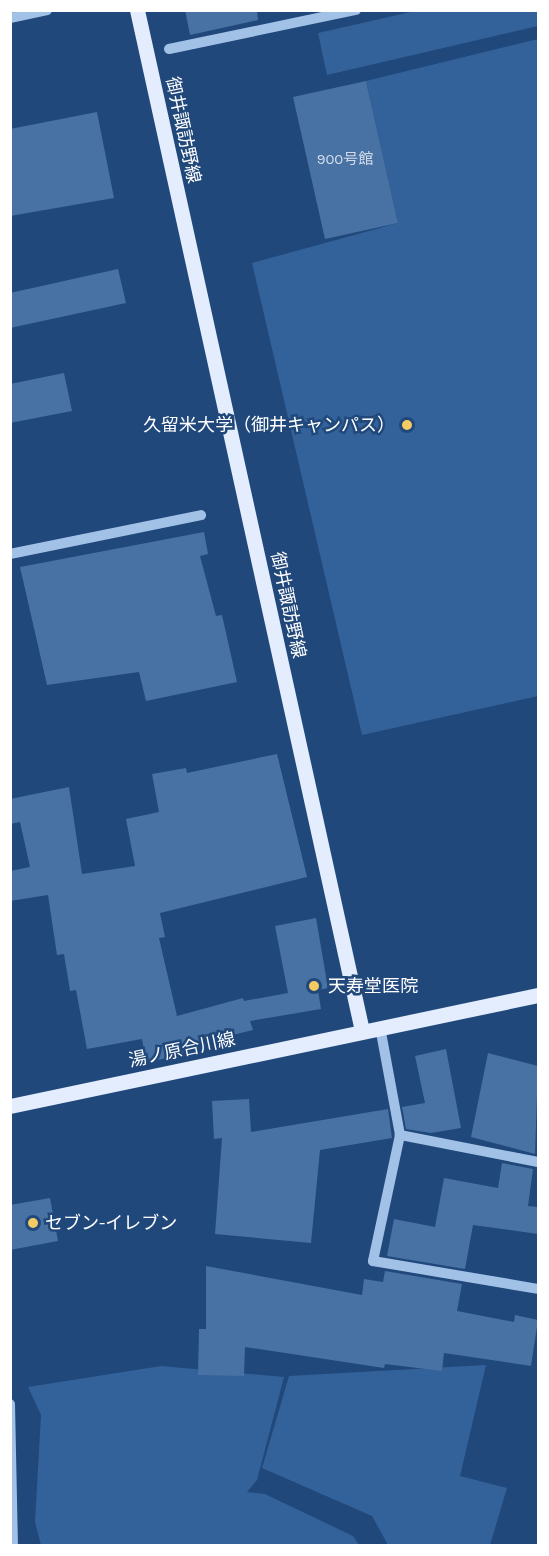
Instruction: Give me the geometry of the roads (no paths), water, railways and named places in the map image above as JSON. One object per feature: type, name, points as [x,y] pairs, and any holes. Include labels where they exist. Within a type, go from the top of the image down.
[{"type":"main road","name":"御井諏訪野線","points":[[138,10],[362,1031]]},
{"type":"main road","points":[[362,1031],[538,995]]},
{"type":"main road","name":"湯ノ原合川線","points":[[10,1106],[362,1031]]},
{"type":"street","points":[[10,18],[47,10]]},
{"type":"street","points":[[169,50],[356,10]]},
{"type":"street","points":[[11,552],[201,514]]},
{"type":"street","points":[[380,1027],[400,1135],[374,1261],[538,1289]]},
{"type":"street","points":[[400,1135],[538,1162]]},
{"type":"street","points":[[10,1404],[13,1545]]},
{"type":"place","name":"久留米大学（御井キャンパス）","points":[[407,425]]},
{"type":"place","name":"天寿堂医院","points":[[314,986]]},
{"type":"place","name":"セブン-イレブン","points":[[33,1223]]}]
